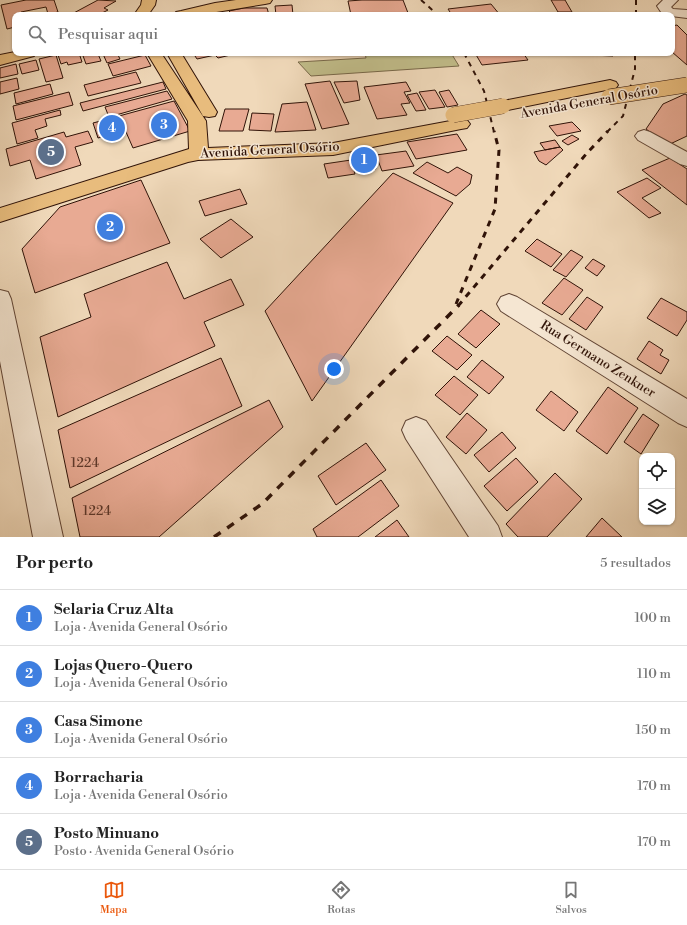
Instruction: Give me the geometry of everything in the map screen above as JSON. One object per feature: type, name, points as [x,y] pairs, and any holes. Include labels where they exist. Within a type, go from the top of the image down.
[{"type":"main road","points":[[194,12],[215,7],[265,0]]},
{"type":"main road","points":[[0,53],[12,51]]},
{"type":"main road","points":[[0,60],[17,56]]},
{"type":"main road","points":[[156,56],[204,119]]},
{"type":"main road","points":[[175,56],[204,119],[204,149]]},
{"type":"main road","name":"Avenida General Osório","points":[[0,202],[179,147],[303,151],[333,148],[390,132],[610,91],[687,75]]},
{"type":"main road","name":"Avenida General Osório","points":[[610,91],[687,85]]},
{"type":"main road","name":"Avenida General Osório","points":[[0,215],[204,149]]},
{"type":"street","points":[[667,12],[664,6],[671,0],[687,10]]},
{"type":"street","points":[[675,13],[687,14]]},
{"type":"street","points":[[644,136],[687,160]]},
{"type":"street","points":[[0,299],[48,537]]},
{"type":"street","name":"Rua Germano Zenkner","points":[[509,304],[684,405]]},
{"type":"street","points":[[416,430],[487,537]]},
{"type":"shaded area","points":[[366,56],[453,56],[459,66],[311,76],[298,62],[366,58]]},
{"type":"building","points":[[26,0],[54,0],[58,12],[47,12],[46,7],[21,12],[12,12],[12,28],[7,29],[1,5]]},
{"type":"building","points":[[98,0],[116,1],[104,8],[108,10],[104,12],[76,12]]},
{"type":"building","points":[[403,0],[408,12],[350,12],[348,1]]},
{"type":"building","points":[[551,0],[565,0],[572,12],[558,12]]},
{"type":"building","points":[[491,4],[498,12],[450,12],[448,9]]},
{"type":"building","points":[[292,5],[293,12],[276,12],[275,6]]},
{"type":"building","points":[[244,8],[267,8],[268,12],[230,12],[229,11]]},
{"type":"building","points":[[675,25],[677,25],[687,35],[687,65],[675,55]]},
{"type":"building","points":[[56,56],[63,78],[46,82],[39,59]]},
{"type":"building","points":[[58,56],[80,56],[82,62],[68,65],[67,62],[61,64]]},
{"type":"building","points":[[83,56],[99,56],[101,61],[86,64]]},
{"type":"building","points":[[104,56],[118,56],[120,59],[107,63]]},
{"type":"building","points":[[146,56],[151,66],[113,76],[108,64]]},
{"type":"building","points":[[195,56],[210,56],[197,59]]},
{"type":"building","points":[[216,56],[226,56],[218,58]]},
{"type":"building","points":[[477,56],[525,56],[528,60],[482,65]]},
{"type":"building","points":[[36,60],[39,70],[22,74],[19,64]]},
{"type":"building","points":[[16,64],[18,74],[0,78],[0,68]]},
{"type":"building","points":[[136,72],[141,83],[88,96],[84,85]]},
{"type":"building","points":[[17,78],[19,89],[0,94],[0,82]]},
{"type":"building","points":[[330,81],[349,124],[322,129],[305,84]]},
{"type":"building","points":[[357,81],[360,100],[344,103],[334,82]]},
{"type":"building","points":[[163,82],[166,89],[83,111],[80,103]]},
{"type":"building","points":[[406,82],[411,91],[404,92],[410,103],[401,104],[407,115],[377,119],[364,87]]},
{"type":"building","points":[[50,84],[53,94],[16,104],[14,93]]},
{"type":"building","points":[[435,90],[445,107],[429,109],[419,92]]},
{"type":"building","points":[[449,90],[458,105],[447,107],[439,92]]},
{"type":"building","points":[[167,91],[172,99],[109,117],[105,107]]},
{"type":"building","points":[[69,92],[73,105],[16,120],[13,106]]},
{"type":"building","points":[[417,93],[426,110],[416,111],[407,95]]},
{"type":"building","points":[[685,94],[687,95],[687,136],[668,145],[646,129],[663,104]]},
{"type":"building","points":[[174,101],[190,131],[133,148],[119,116]]},
{"type":"building","points":[[307,102],[316,130],[275,132],[282,104]]},
{"type":"building","points":[[225,109],[249,109],[243,131],[219,131]]},
{"type":"building","points":[[60,110],[61,115],[45,119],[47,126],[35,130],[38,138],[17,144],[12,123]]},
{"type":"building","points":[[252,113],[274,114],[271,131],[249,130]]},
{"type":"building","points":[[116,117],[122,131],[98,138],[93,123]]},
{"type":"building","points":[[572,122],[581,131],[557,136],[549,126]]},
{"type":"building","points":[[88,131],[93,142],[75,147],[81,165],[36,179],[30,160],[10,166],[6,149],[64,132],[66,137]]},
{"type":"building","points":[[457,134],[467,150],[416,159],[407,142]]},
{"type":"building","points":[[572,135],[579,139],[568,145],[562,141]]},
{"type":"building","points":[[555,140],[560,147],[545,150],[540,143]]},
{"type":"building","points":[[560,147],[563,150],[546,165],[539,161],[534,152]]},
{"type":"building","points":[[406,151],[414,166],[382,171],[376,155]]},
{"type":"building","points":[[372,156],[376,169],[359,172],[354,159]]},
{"type":"building","points":[[670,158],[687,169],[687,205],[642,170]]},
{"type":"building","points":[[351,160],[355,174],[328,178],[324,164]]},
{"type":"building","points":[[427,162],[448,173],[457,167],[472,175],[470,184],[456,196],[413,173]]},
{"type":"building","points":[[393,173],[453,203],[312,401],[265,311]]},
{"type":"building","points":[[647,178],[661,188],[642,198],[661,213],[649,218],[617,192]]},
{"type":"building","points":[[141,180],[170,243],[35,293],[22,249],[60,207]]},
{"type":"building","points":[[240,189],[247,204],[205,216],[199,201]]},
{"type":"building","points":[[231,219],[253,237],[221,258],[200,239]]},
{"type":"building","points":[[537,239],[562,254],[551,267],[525,251]]},
{"type":"building","points":[[571,250],[583,257],[566,277],[553,270]]},
{"type":"building","points":[[593,259],[605,266],[597,276],[585,268]]},
{"type":"building","points":[[167,262],[184,299],[231,279],[244,305],[204,322],[215,346],[58,417],[40,337],[91,317],[84,294]]},
{"type":"building","points":[[564,278],[583,290],[562,315],[542,303]]},
{"type":"building","points":[[587,297],[603,307],[586,330],[569,319]]},
{"type":"building","points":[[661,298],[687,312],[687,320],[677,336],[647,318]]},
{"type":"building","points":[[481,310],[500,324],[476,348],[458,334]]},
{"type":"building","points":[[447,336],[472,355],[457,370],[432,351]]},
{"type":"building","points":[[649,341],[663,350],[660,355],[669,360],[661,374],[637,359]]},
{"type":"building","points":[[221,358],[242,406],[70,488],[58,430]]},
{"type":"building","points":[[482,360],[504,377],[489,394],[467,377]]},
{"type":"building","points":[[454,376],[478,395],[460,415],[435,395]]},
{"type":"building","points":[[608,387],[638,408],[607,454],[576,431]]},
{"type":"building","points":[[551,391],[578,412],[564,431],[536,410]]},
{"type":"building","points":[[269,400],[283,427],[159,537],[80,537],[72,498]]},
{"type":"building","points":[[467,413],[487,430],[466,454],[446,437]]},
{"type":"building","points":[[643,414],[659,425],[642,453],[624,442]]},
{"type":"building","points":[[502,432],[516,448],[489,472],[474,455]]},
{"type":"building","points":[[366,443],[386,470],[336,505],[318,476]]},
{"type":"building","points":[[516,458],[538,482],[507,511],[484,486]]},
{"type":"building","points":[[555,473],[582,499],[547,537],[518,537],[506,524]]},
{"type":"building","points":[[381,480],[399,506],[358,537],[317,537],[313,529]]},
{"type":"building","points":[[602,518],[622,537],[586,537]]},
{"type":"building","points":[[397,520],[409,537],[375,537]]},
{"type":"railway","points":[[421,0],[435,12]]},
{"type":"railway","points":[[636,0],[636,12]]},
{"type":"railway","points":[[466,56],[484,91],[494,132]]},
{"type":"railway","points":[[608,131],[623,116],[635,69],[635,56]]},
{"type":"railway","points":[[456,304],[495,209],[499,150],[494,131]]},
{"type":"railway","points":[[458,306],[587,153],[608,131]]},
{"type":"railway","points":[[214,537],[262,504],[459,305]]},
{"type":"place","name":"Casa Simone","points":[[164,125]]},
{"type":"place","name":"Borracharia","points":[[112,128]]},
{"type":"place","name":"Posto Minuano","points":[[51,152]]},
{"type":"place","name":"Selaria Cruz Alta","points":[[364,160]]},
{"type":"place","name":"Lojas Quero-Quero","points":[[110,227]]}]
